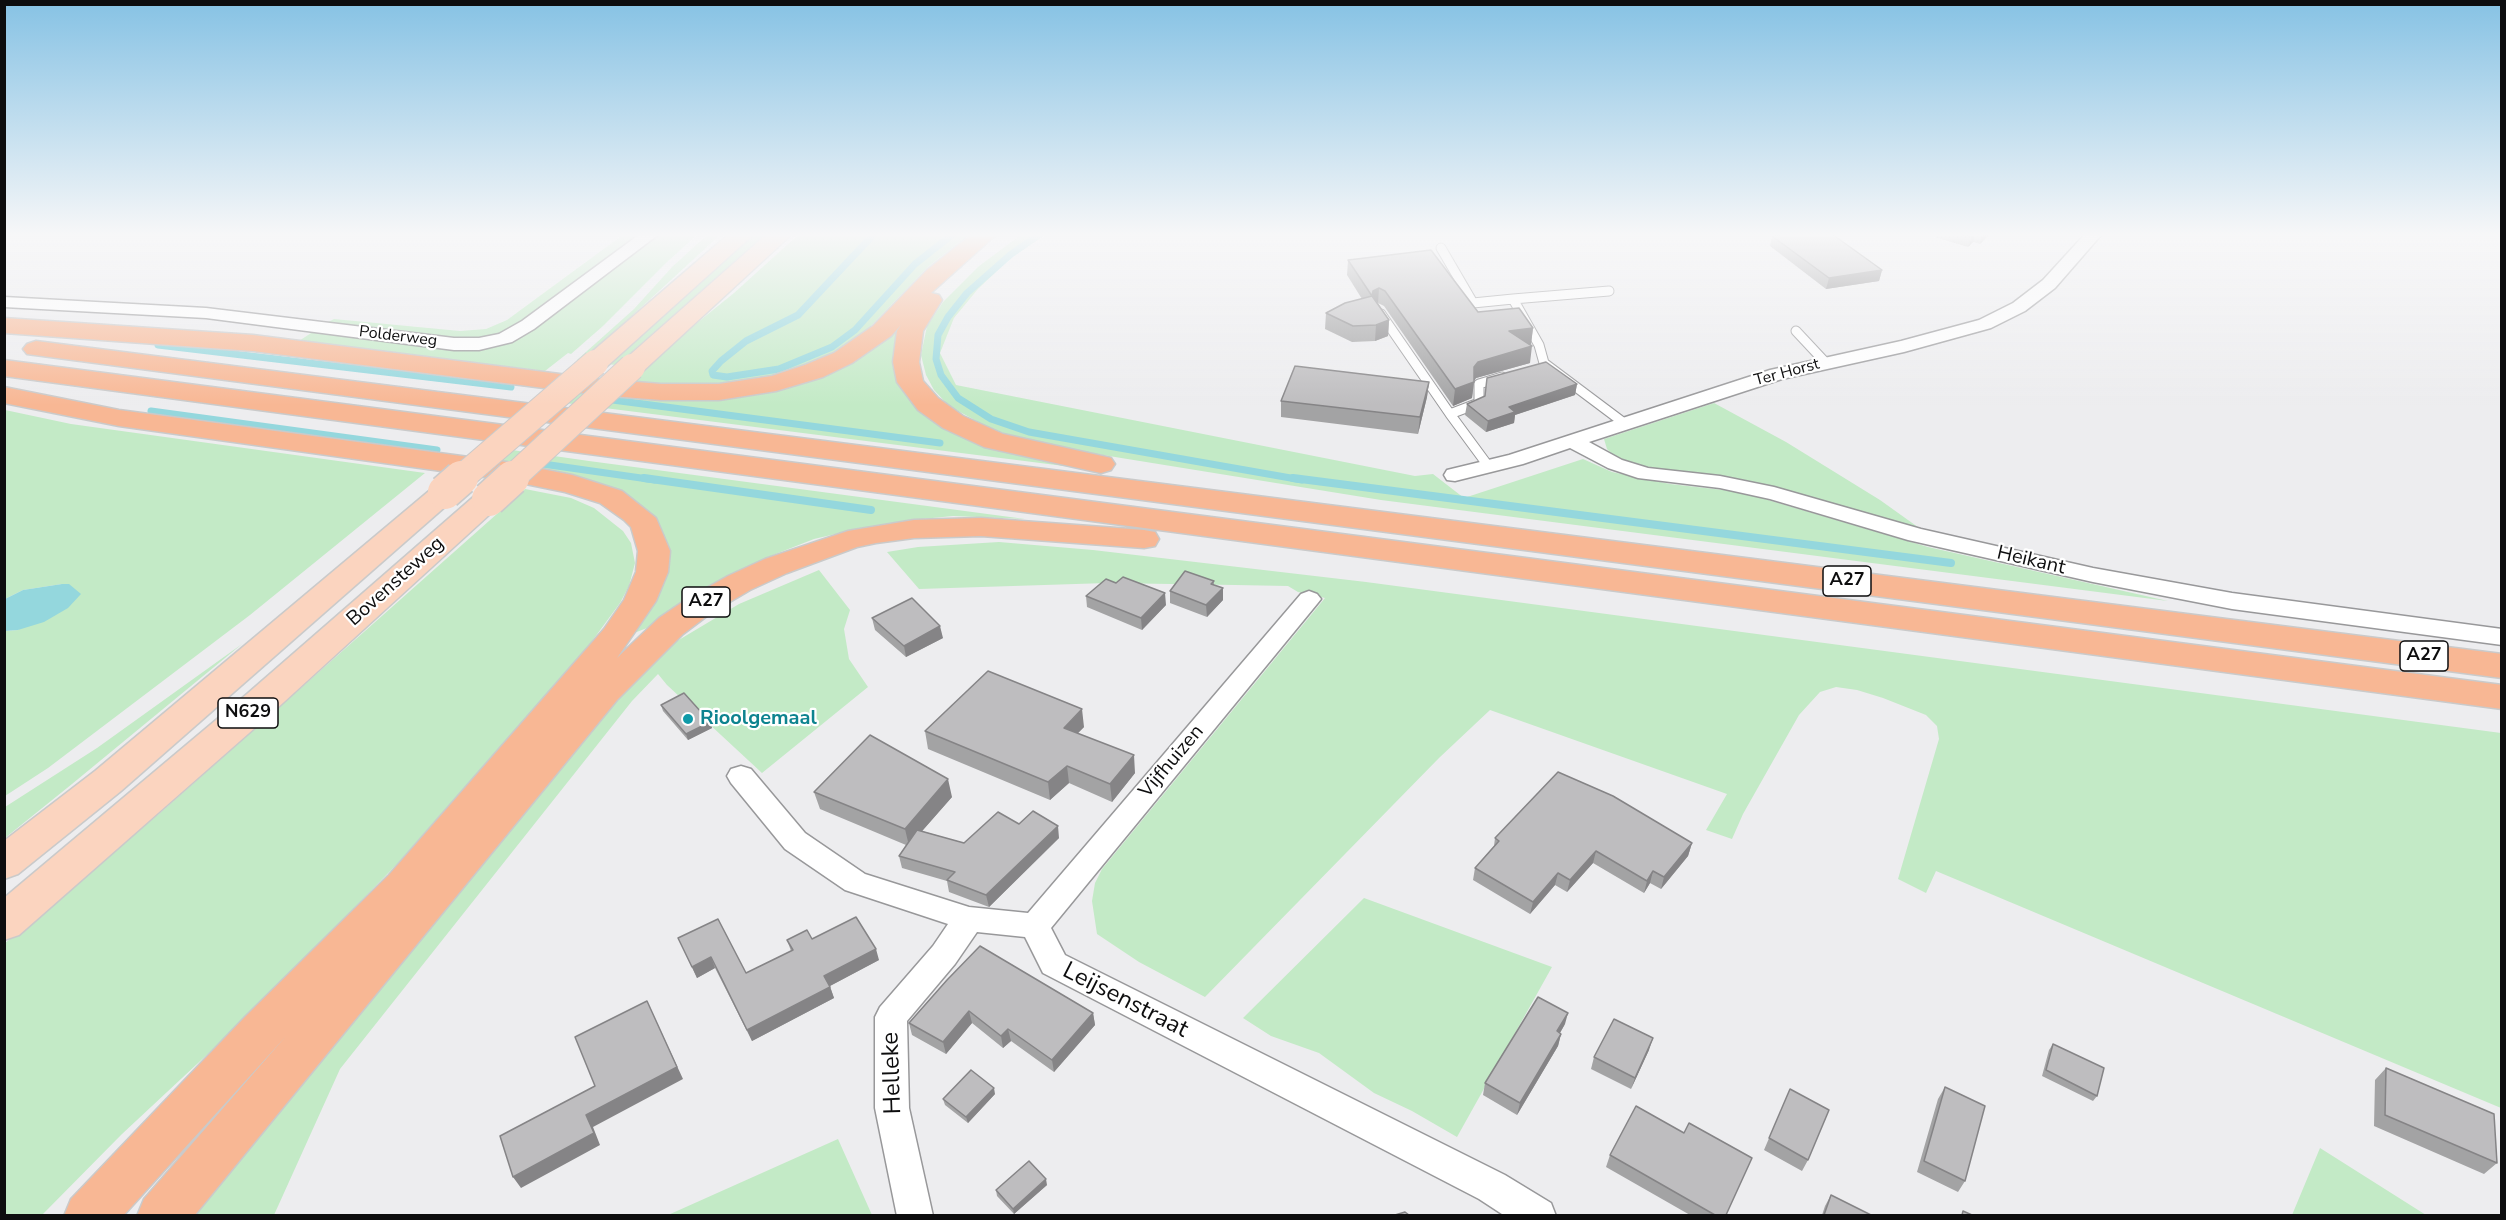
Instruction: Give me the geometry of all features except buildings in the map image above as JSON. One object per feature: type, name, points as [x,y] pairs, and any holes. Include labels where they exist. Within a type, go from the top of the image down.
[{"type":"highway","points":[[4,325],[253,343],[661,393],[719,392],[776,384],[843,358],[882,331],[920,291]]},
{"type":"highway","name":"A27","points":[[939,291],[926,305],[910,331],[906,363],[910,382],[928,404],[953,422],[994,441],[1058,456],[1175,477],[1346,516]]},
{"type":"highway","name":"A27","points":[[4,345],[2502,666]]},
{"type":"highway","name":"A27","points":[[4,368],[2502,697]]},
{"type":"highway","points":[[4,395],[119,418],[506,471],[572,484],[611,498],[635,514],[645,524],[654,550],[652,572],[640,602],[616,637],[403,886],[261,1031],[89,1215]]},
{"type":"highway","name":"A27","points":[[162,1215],[605,691],[671,626],[739,583],[776,566],[848,540],[904,530],[950,527],[1100,534],[1303,556],[1511,566]]},
{"type":"main road","name":"Bovensteweg","points":[[4,863],[108,781],[678,291]]},
{"type":"main road","name":"Bovensteweg","points":[[4,923],[260,703],[718,291]]},
{"type":"street","name":"Polderweg","points":[[4,302],[206,314],[454,344],[479,344],[505,338],[528,325],[574,291]]},
{"type":"street","name":"Ter Horst","points":[[1455,475],[1489,467],[1572,441],[1777,374],[1904,346],[1985,324],[2019,307],[2040,291]]},
{"type":"street","name":"Heikant","points":[[1572,441],[1615,464],[1645,474],[1774,492],[1916,536],[2093,575],[2232,601],[2502,637]]},
{"type":"street","name":"Vijfhuizen","points":[[1035,926],[1309,599]]},
{"type":"street","points":[[741,776],[795,841],[855,882],[969,919],[1035,926]]},
{"type":"street","name":"Helleke","points":[[915,1215],[892,1108],[891,1017],[944,955],[969,919]]},
{"type":"street","name":"Leijsenstraat","points":[[1035,926],[1054,964],[1492,1187],[1538,1215]]},
{"type":"lane","points":[[1466,291],[1473,303],[1609,291]]},
{"type":"lane","points":[[1513,299],[1539,345],[1546,364],[1624,423]]},
{"type":"lane","points":[[1378,310],[1489,467]]},
{"type":"lane","points":[[1796,331],[1825,362]]},
{"type":"lane","points":[[1535,368],[1546,364]]},
{"type":"lane","points":[[1450,414],[1479,403],[1479,384],[1512,374]]},
{"type":"green space","points":[[547,291],[569,291],[515,331],[472,341],[324,324],[334,319],[460,331],[486,329],[507,320]]},
{"type":"green space","points":[[569,291],[638,291],[571,354],[568,353],[545,371],[299,341],[314,331],[484,346]]},
{"type":"green space","points":[[650,291],[659,291],[583,361],[577,360],[634,309]]},
{"type":"green space","points":[[688,291],[701,291],[617,365],[605,364]]},
{"type":"green space","points":[[736,291],[905,291],[867,330],[827,357],[785,373],[728,383],[670,385],[630,381],[656,356]]},
{"type":"green space","points":[[921,291],[932,291],[911,317],[913,400],[1072,465],[1072,467],[565,403],[579,391],[628,396],[811,377]]},
{"type":"green space","points":[[954,291],[976,291],[954,318],[940,353],[956,385],[1415,476],[1433,474],[1464,498],[1583,459],[1612,472],[1670,484],[1741,492],[1928,547],[2168,601],[1381,500],[1078,451],[1021,439],[991,429],[949,406],[934,390],[926,375],[921,355],[927,326],[943,302]]},
{"type":"green space","points":[[1714,403],[1786,442],[1880,500],[1929,535],[1731,479],[1630,465],[1616,458],[1607,449],[1604,439]]},
{"type":"green space","points":[[5,410],[71,424],[425,473],[250,615],[48,768],[5,796],[5,631],[18,630],[62,584],[23,590],[5,599]]},
{"type":"green space","points":[[512,450],[1025,519],[953,516],[861,528],[814,539],[768,557],[723,580],[660,623],[634,633],[661,568],[607,488],[569,474],[499,462]]},
{"type":"green space","points":[[525,489],[571,498],[594,508],[623,531],[631,543],[635,563],[629,586],[620,603],[584,652],[398,863],[256,1009],[122,1134],[42,1215],[5,1215],[4,944],[161,812]]},
{"type":"green space","points":[[999,542],[1093,550],[1366,582],[2501,733],[2501,1108],[1936,871],[1926,893],[1898,879],[1939,739],[1937,726],[1926,715],[1883,698],[1857,690],[1836,687],[1820,692],[1799,715],[1743,814],[1732,839],[1706,830],[1727,794],[1490,710],[1439,758],[1205,997],[1139,962],[1097,934],[1092,901],[1095,883],[1102,869],[1325,598],[1298,592],[1288,586],[1107,583],[919,589],[887,552],[918,547]]},
{"type":"green space","points":[[819,570],[850,610],[844,629],[849,659],[868,687],[762,773],[658,674],[632,701],[340,1069],[274,1215],[184,1216],[597,716],[667,647],[739,604]]},
{"type":"green space","points":[[242,644],[5,838],[5,807],[97,748]]},
{"type":"green space","points":[[1364,898],[1552,967],[1457,1137],[1412,1111],[1374,1093],[1319,1053],[1271,1036],[1243,1018]]},
{"type":"green space","points":[[838,1139],[872,1215],[668,1215]]},
{"type":"green space","points":[[2320,1148],[2426,1215],[2292,1215]]},
{"type":"water","points":[[69,584],[81,594],[68,608],[44,622],[18,630],[5,631],[5,599],[23,590]]},
{"type":"waterway","points":[[821,291],[798,315],[746,341],[721,361],[712,371],[713,375],[727,377],[779,369],[832,347],[855,330],[891,291]]},
{"type":"waterway","points":[[969,291],[948,317],[938,335],[936,359],[941,375],[958,398],[991,419],[1029,432],[1302,480]]},
{"type":"waterway","points":[[158,345],[511,387]]},
{"type":"waterway","points":[[605,399],[940,443]]},
{"type":"waterway","points":[[151,411],[437,450]]},
{"type":"waterway","points":[[536,463],[655,480]]},
{"type":"waterway","points":[[644,478],[871,510]]},
{"type":"waterway","points":[[1293,478],[1951,563]]},
{"type":"place","name":"Rioolgemaal","points":[[688,719]]}]
